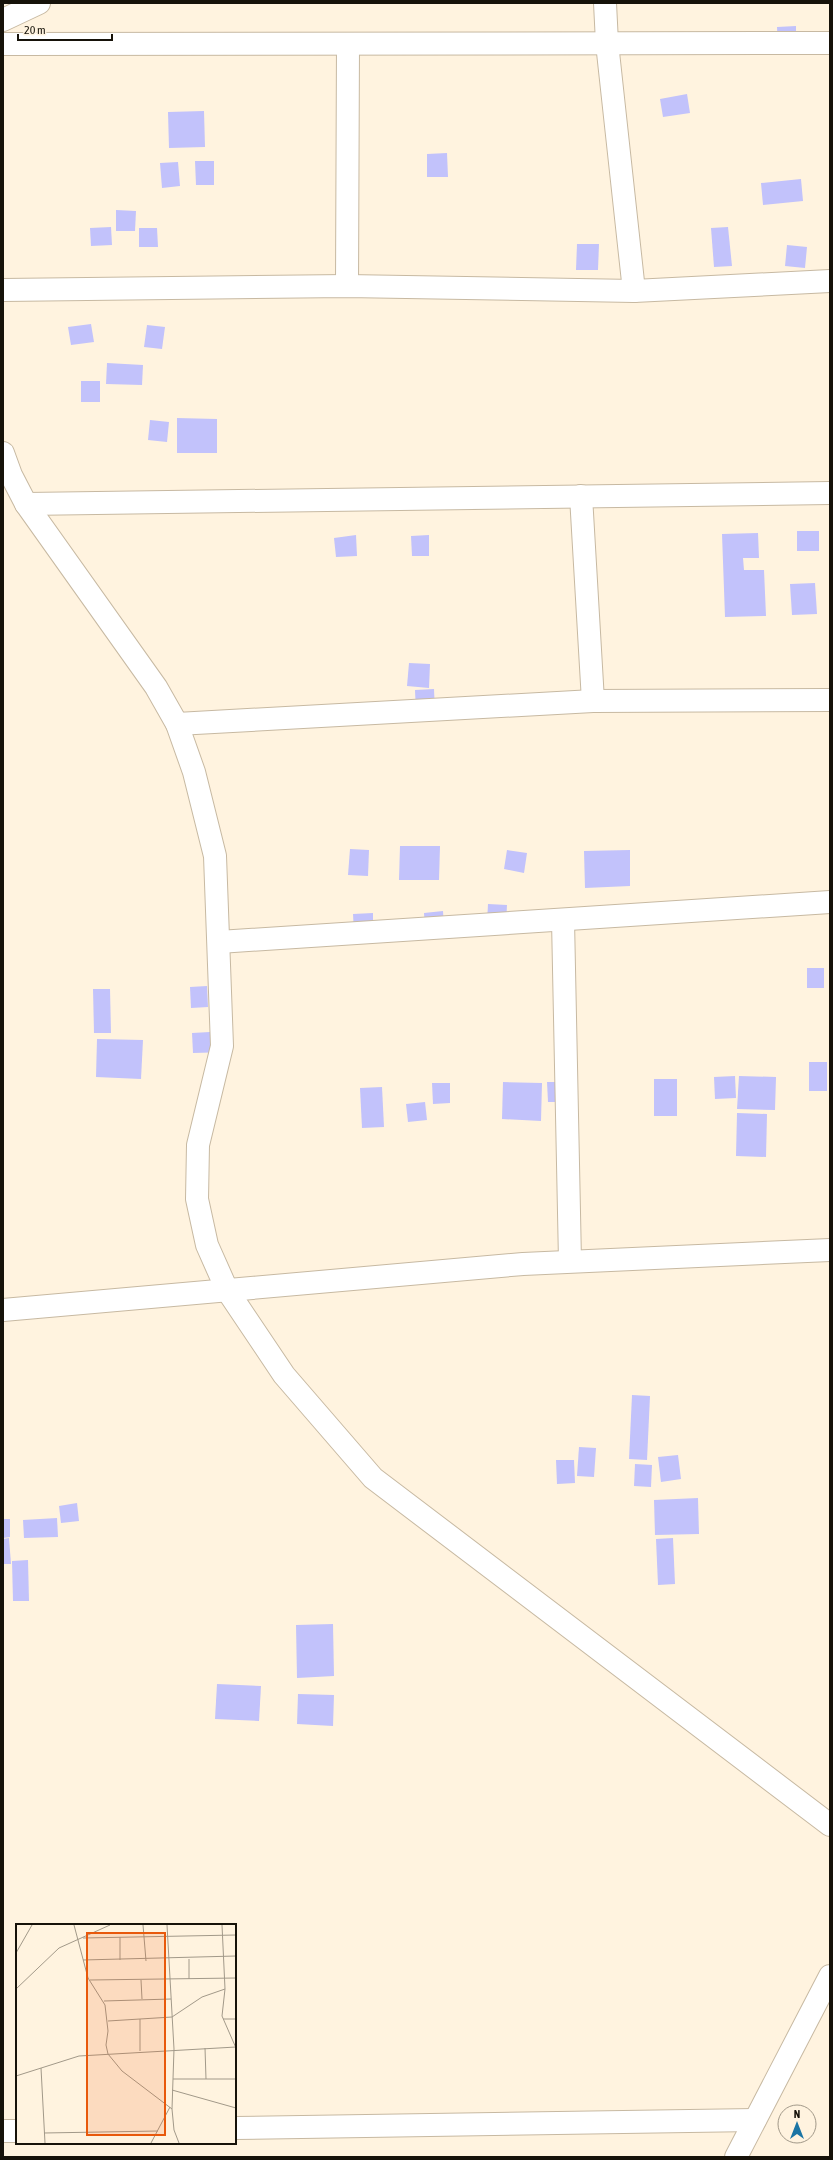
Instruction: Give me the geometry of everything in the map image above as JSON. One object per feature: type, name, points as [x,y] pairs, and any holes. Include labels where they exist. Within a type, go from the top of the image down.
[{"type":"street","points":[[3,20],[39,3]]},
{"type":"street","points":[[605,3],[607,42],[634,291]]},
{"type":"street","points":[[3,44],[607,42],[830,43]]},
{"type":"street","points":[[347,286],[348,44]]},
{"type":"street","points":[[3,290],[347,286],[634,291],[830,281]]},
{"type":"street","points":[[3,452],[11,475],[26,504],[156,687],[177,724],[194,772],[215,856],[222,1046],[198,1145],[197,1199],[207,1245],[227,1290],[284,1375],[373,1478],[830,1826]]},
{"type":"street","points":[[26,504],[830,493]]},
{"type":"street","points":[[581,496],[593,701]]},
{"type":"street","points":[[177,724],[593,701],[830,700]]},
{"type":"street","points":[[219,942],[830,902]]},
{"type":"street","points":[[563,920],[570,1262]]},
{"type":"street","points":[[3,1310],[523,1264],[830,1250]]},
{"type":"street","points":[[736,2157],[830,1976]]},
{"type":"street","points":[[236,2128],[755,2120]]},
{"type":"street","points":[[3,2131],[16,2131]]},
{"type":"building","points":[[796,26],[796,47],[778,47],[777,27]]},
{"type":"building","points":[[687,94],[690,113],[663,117],[660,99]]},
{"type":"building","points":[[204,111],[205,147],[169,148],[168,112]]},
{"type":"building","points":[[447,153],[448,177],[427,177],[427,154]]},
{"type":"building","points":[[195,161],[214,161],[214,185],[196,185]]},
{"type":"building","points":[[178,162],[180,186],[162,188],[160,163]]},
{"type":"building","points":[[801,179],[803,201],[763,205],[761,183]]},
{"type":"building","points":[[116,210],[136,211],[135,231],[116,231]]},
{"type":"building","points":[[111,227],[112,245],[91,246],[90,228]]},
{"type":"building","points":[[728,227],[732,266],[714,267],[711,228]]},
{"type":"building","points":[[139,228],[157,228],[158,247],[139,247]]},
{"type":"building","points":[[577,244],[599,244],[598,270],[576,270]]},
{"type":"building","points":[[787,245],[807,247],[805,268],[785,266]]},
{"type":"building","points":[[91,324],[94,342],[71,345],[68,327]]},
{"type":"building","points":[[147,325],[165,327],[162,349],[144,347]]},
{"type":"building","points":[[107,363],[143,365],[142,385],[106,384]]},
{"type":"building","points":[[81,381],[100,381],[100,402],[81,402]]},
{"type":"building","points":[[177,418],[217,419],[217,453],[177,453]]},
{"type":"building","points":[[150,420],[169,422],[167,442],[148,440]]},
{"type":"building","points":[[797,531],[819,531],[819,551],[797,551]]},
{"type":"building","points":[[758,533],[759,558],[743,558],[744,570],[764,570],[766,616],[725,617],[722,534]]},
{"type":"building","points":[[356,535],[357,556],[336,557],[334,538]]},
{"type":"building","points":[[429,535],[429,556],[412,556],[411,536]]},
{"type":"building","points":[[815,583],[817,614],[792,615],[790,584]]},
{"type":"building","points":[[409,663],[430,664],[429,688],[407,686]]},
{"type":"building","points":[[434,689],[435,712],[416,713],[415,690]]},
{"type":"building","points":[[400,846],[440,846],[439,880],[399,880]]},
{"type":"building","points":[[350,849],[369,850],[368,876],[348,875]]},
{"type":"building","points":[[507,850],[527,853],[524,873],[504,869]]},
{"type":"building","points":[[630,850],[630,886],[585,888],[584,851]]},
{"type":"building","points":[[488,904],[507,905],[506,924],[487,923]]},
{"type":"building","points":[[443,911],[444,928],[425,930],[424,913]]},
{"type":"building","points":[[373,913],[373,933],[354,933],[353,914]]},
{"type":"building","points":[[807,968],[824,968],[824,988],[807,988]]},
{"type":"building","points":[[207,986],[208,1007],[191,1008],[190,987]]},
{"type":"building","points":[[93,989],[110,989],[111,1033],[94,1033]]},
{"type":"building","points":[[228,1031],[229,1052],[193,1053],[192,1033]]},
{"type":"building","points":[[97,1039],[143,1040],[141,1079],[96,1077]]},
{"type":"building","points":[[809,1062],[827,1062],[827,1091],[809,1091]]},
{"type":"building","points":[[735,1076],[736,1098],[715,1099],[714,1077]]},
{"type":"building","points":[[739,1076],[776,1077],[775,1110],[737,1109]]},
{"type":"building","points":[[654,1079],[677,1079],[677,1116],[654,1116]]},
{"type":"building","points":[[503,1082],[542,1083],[541,1121],[502,1119]]},
{"type":"building","points":[[547,1082],[567,1082],[567,1102],[548,1102]]},
{"type":"building","points":[[432,1083],[450,1083],[450,1103],[433,1104]]},
{"type":"building","points":[[382,1087],[384,1127],[362,1128],[360,1088]]},
{"type":"building","points":[[425,1102],[427,1120],[408,1122],[406,1104]]},
{"type":"building","points":[[737,1113],[767,1114],[766,1157],[736,1156]]},
{"type":"building","points":[[632,1395],[650,1396],[647,1460],[629,1459]]},
{"type":"building","points":[[579,1447],[596,1448],[594,1477],[577,1476]]},
{"type":"building","points":[[678,1455],[681,1479],[661,1482],[658,1457]]},
{"type":"building","points":[[556,1460],[574,1460],[575,1483],[557,1484]]},
{"type":"building","points":[[635,1464],[652,1465],[651,1487],[634,1486]]},
{"type":"building","points":[[698,1498],[699,1534],[655,1535],[654,1500]]},
{"type":"building","points":[[77,1503],[79,1521],[61,1523],[59,1506]]},
{"type":"building","points":[[57,1518],[58,1537],[24,1538],[23,1520]]},
{"type":"building","points":[[3,1519],[10,1519],[10,1537],[3,1538]]},
{"type":"building","points":[[9,1538],[11,1564],[3,1564],[3,1539]]},
{"type":"building","points":[[673,1538],[675,1584],[658,1585],[656,1539]]},
{"type":"building","points":[[28,1560],[29,1601],[13,1601],[12,1561]]},
{"type":"building","points":[[333,1624],[334,1676],[297,1678],[296,1625]]},
{"type":"building","points":[[217,1684],[261,1686],[259,1721],[215,1719]]},
{"type":"building","points":[[298,1694],[334,1695],[333,1726],[297,1724]]}]
